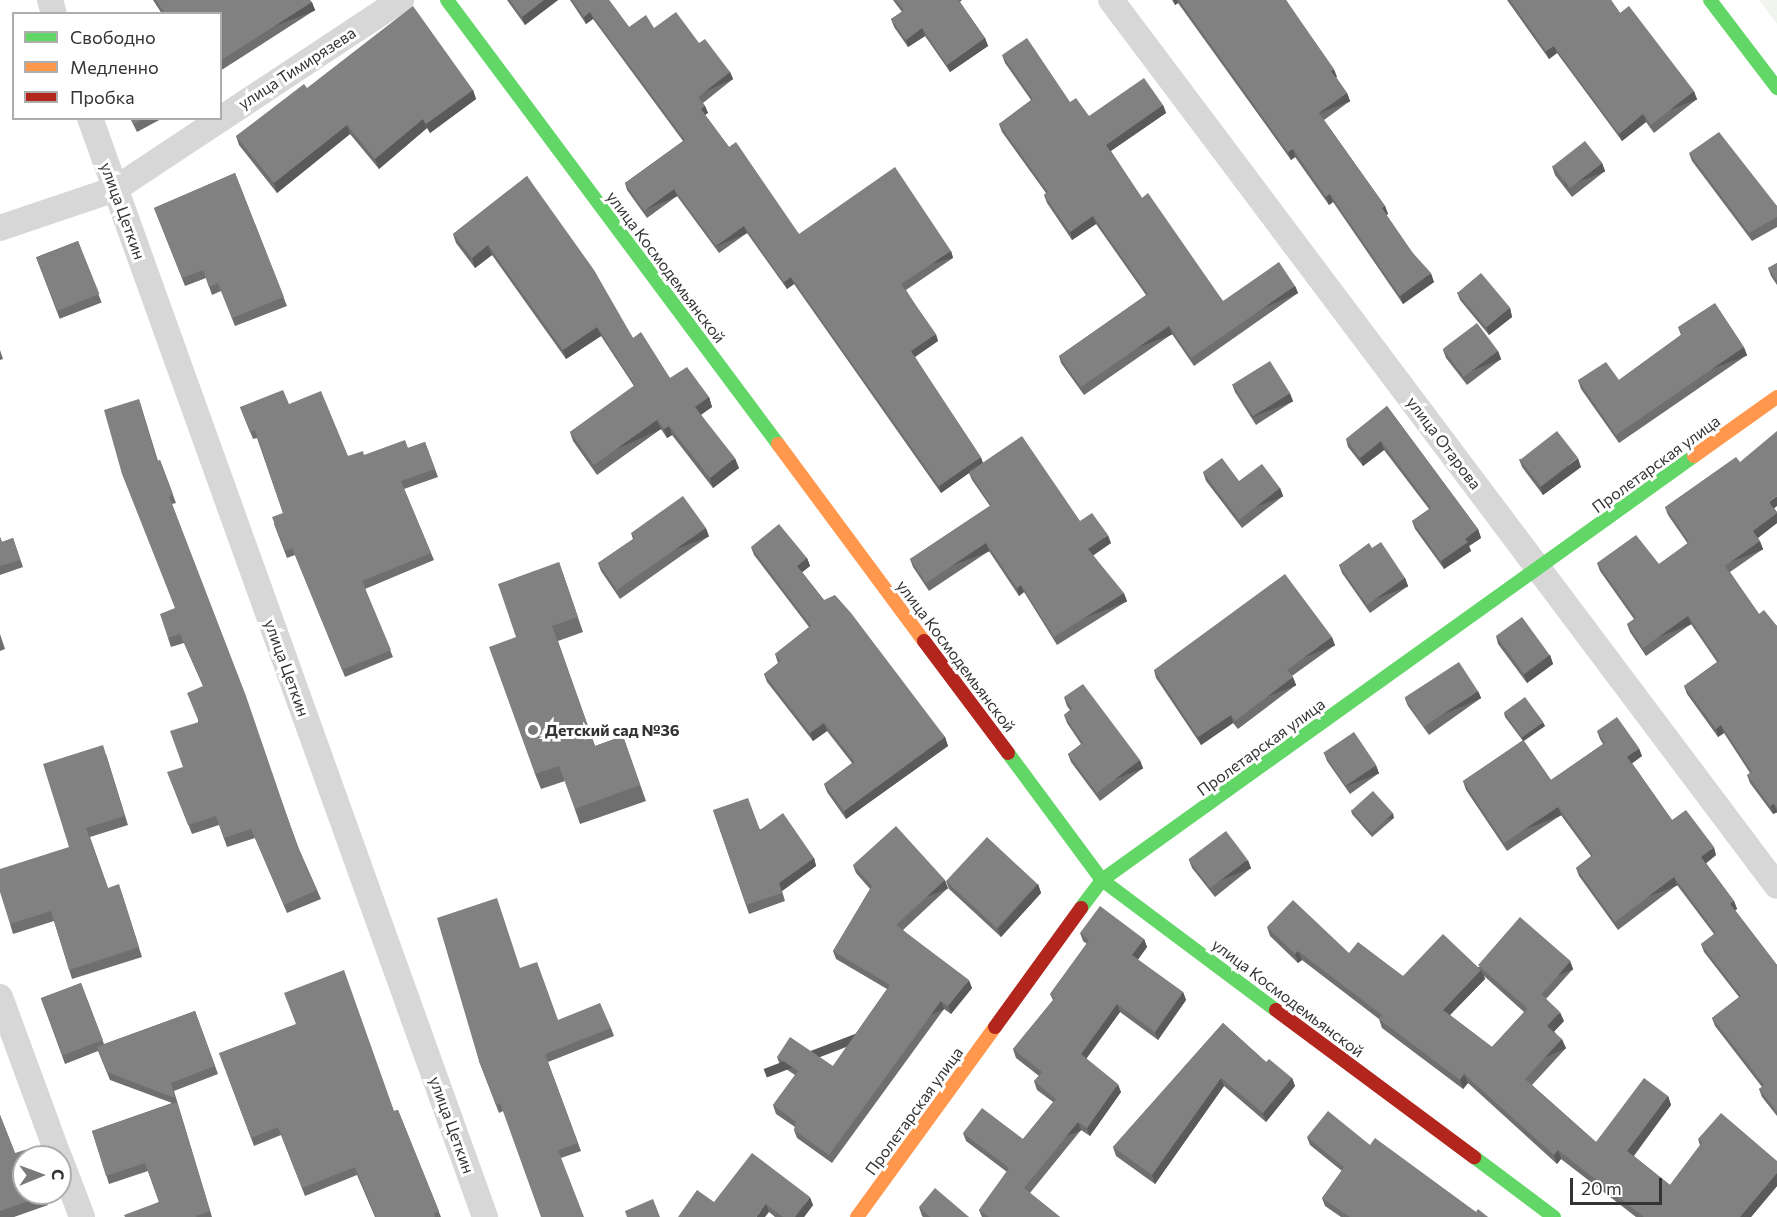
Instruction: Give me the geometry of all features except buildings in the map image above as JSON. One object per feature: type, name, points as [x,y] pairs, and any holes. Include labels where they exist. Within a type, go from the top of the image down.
[{"type":"street","name":"улица Тимирязева","points":[[222,118],[401,0]]},
{"type":"street","name":"улица Космодемьянской","points":[[447,0],[1102,880],[1554,1217]]},
{"type":"street","name":"улица Отарова","points":[[1111,0],[1777,886]]},
{"type":"street","points":[[1710,0],[1777,88]]},
{"type":"street","name":"улица Цеткин","points":[[91,120],[485,1217]]},
{"type":"street","name":"улица Тимирязева","points":[[0,228],[115,189],[219,120]]},
{"type":"street","name":"Пролетарская улица","points":[[857,1217],[1102,880],[1777,398]]},
{"type":"street","points":[[0,996],[55,1145]]},
{"type":"street","points":[[72,1190],[82,1217]]},
{"type":"shaded area","points":[[1759,0],[1777,0],[1777,24]]},
{"type":"traffic: fast","points":[[447,0],[778,444]]},
{"type":"traffic: fast","points":[[1710,0],[1777,88]]},
{"type":"traffic: fast","points":[[1081,908],[1102,880],[1694,456]]},
{"type":"traffic: fast","points":[[1008,753],[1102,880],[1276,1010]]},
{"type":"traffic: fast","points":[[1474,1157],[1554,1217]]},
{"type":"traffic: slow","points":[[1694,456],[1777,397]]},
{"type":"traffic: slow","points":[[778,444],[924,641]]},
{"type":"traffic: slow","points":[[857,1217],[995,1027]]},
{"type":"traffic: jam","points":[[924,641],[1008,753]]},
{"type":"traffic: jam","points":[[995,1027],[1081,908]]},
{"type":"traffic: jam","points":[[1276,1010],[1474,1157]]},
{"type":"place","name":"Детский сад №36","points":[[533,730]]}]
